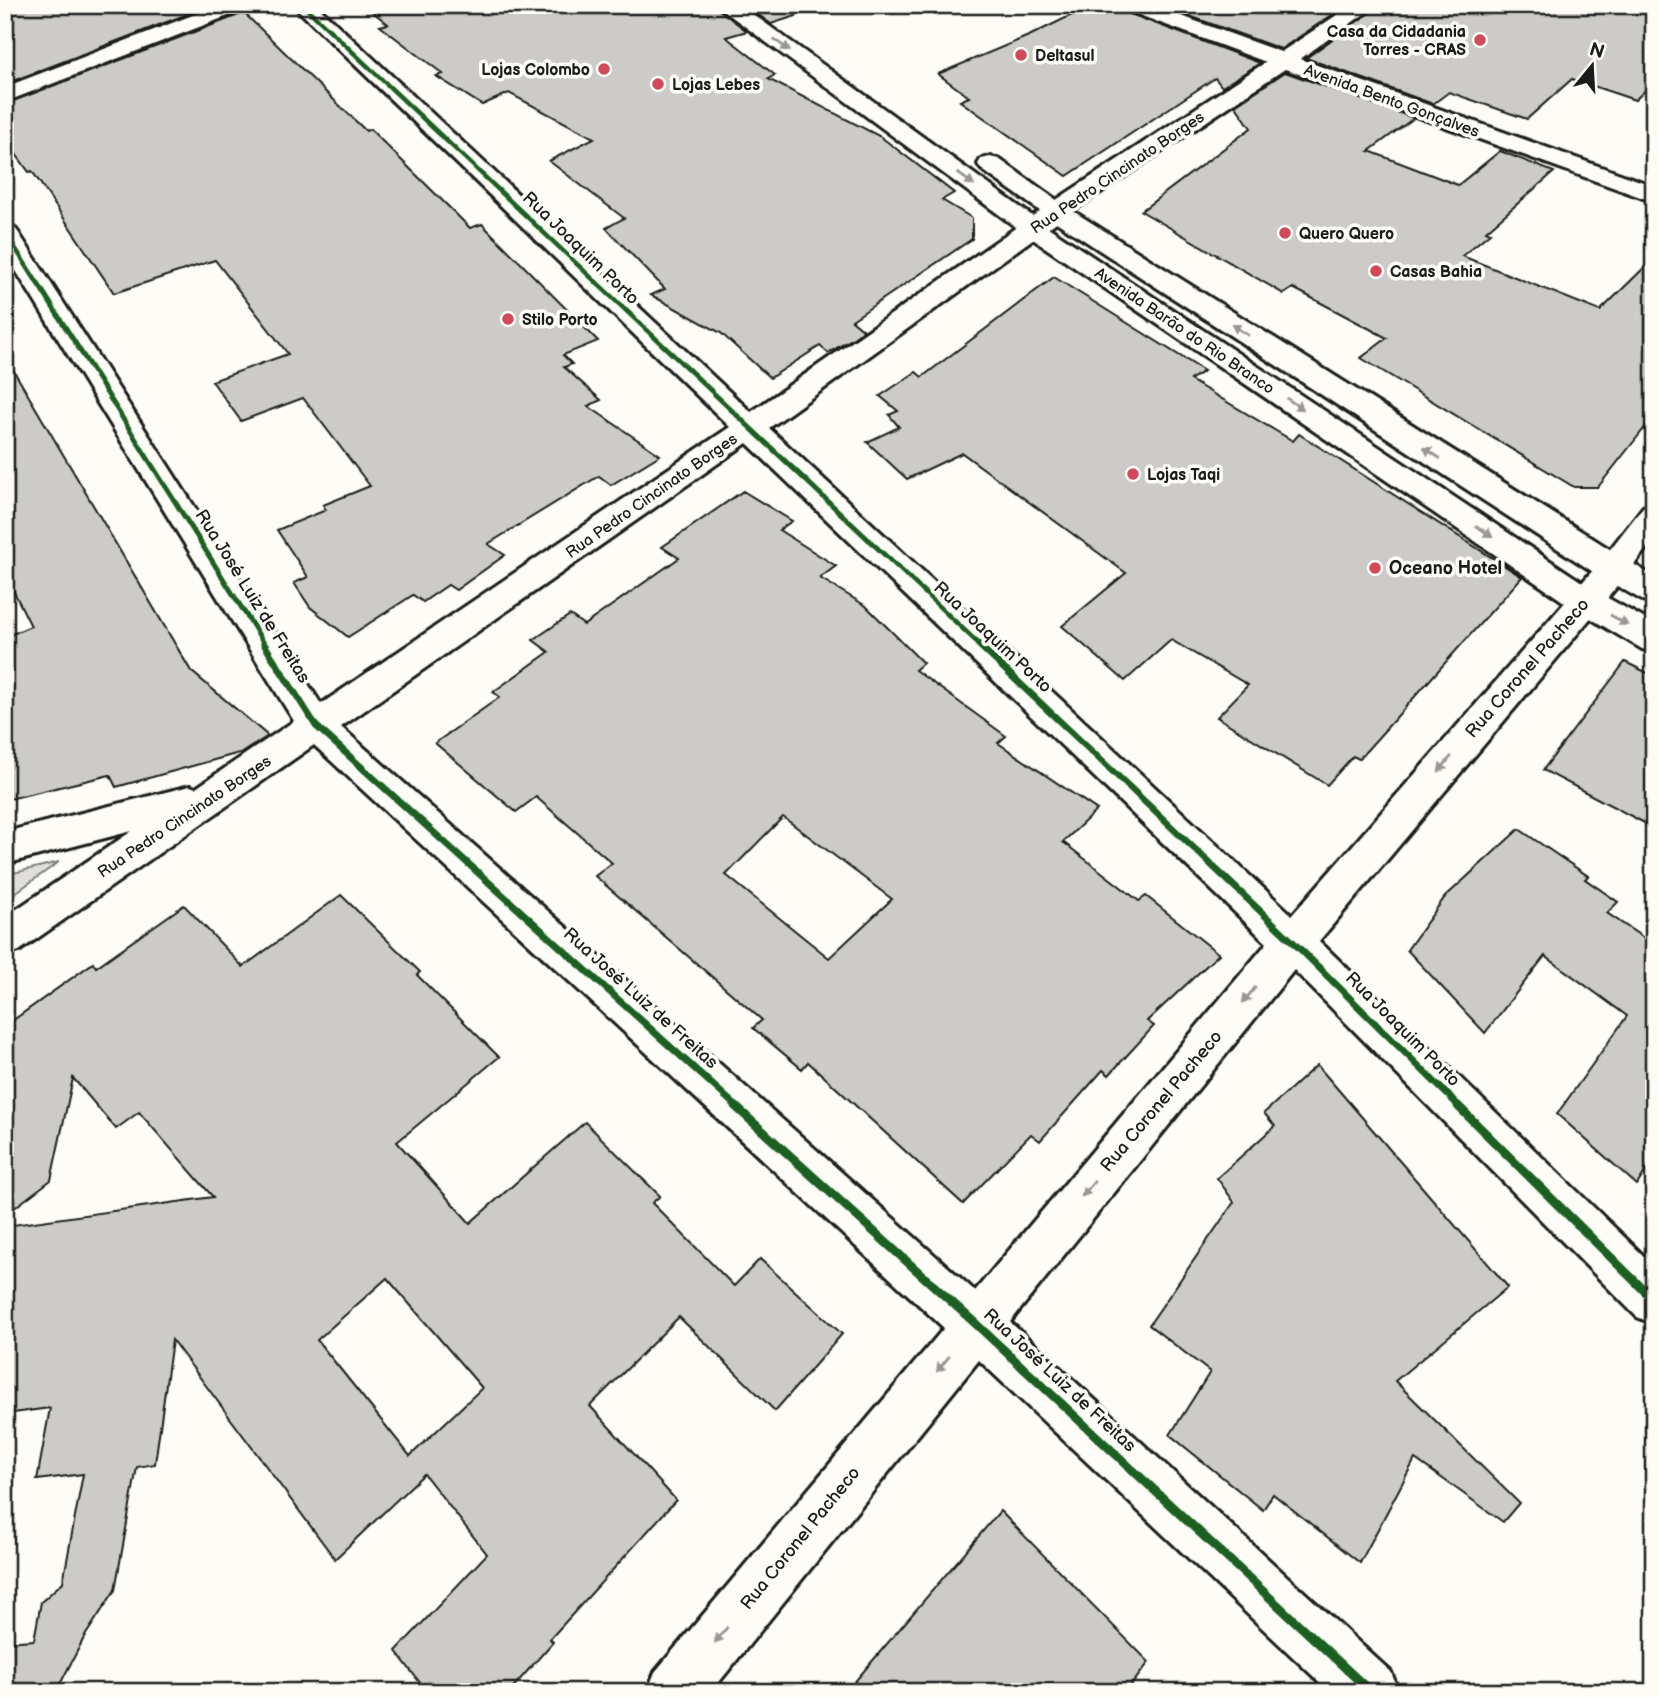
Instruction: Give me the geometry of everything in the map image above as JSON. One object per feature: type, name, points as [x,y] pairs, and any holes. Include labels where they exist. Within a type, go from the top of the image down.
[{"type":"street","points":[[5,95],[239,5]]},
{"type":"street","name":"Rua Joaquim Porto","points":[[303,5],[1293,942],[1654,1300]]},
{"type":"street","name":"Avenida Barão do Rio Branco","points":[[726,5],[1044,219],[1585,600],[1654,640]]},
{"type":"street","points":[[765,5],[913,109]]},
{"type":"street","name":"Avenida Bento Gonçalves","points":[[1130,5],[1654,195]]},
{"type":"street","name":"Rua Pedro Cincinato Borges","points":[[5,939],[748,428],[1044,219],[1367,5]]},
{"type":"street","name":"Avenida Barão do Rio Branco","points":[[970,149],[1044,219],[1654,592]]},
{"type":"street","name":"Rua José Luiz de Freitas","points":[[5,232],[316,726],[976,1324],[1371,1692]]},
{"type":"street","name":"Rua Coronel Pacheco","points":[[675,1692],[1293,942],[1613,569],[1654,515]]},
{"type":"street","points":[[5,848],[216,794]]},
{"type":"shaded area","points":[[59,862],[5,900],[5,875]]},
{"type":"building","points":[[5,5],[211,5],[5,84]]},
{"type":"building","points":[[364,5],[713,5],[747,31],[726,37],[775,75],[768,79],[881,137],[954,193],[942,200],[972,218],[972,239],[852,320],[864,330],[855,337],[828,353],[820,346],[770,378],[721,333],[651,295],[665,289],[606,228],[624,218],[549,161],[594,138],[509,93],[482,105],[436,76],[443,74],[380,26],[388,24]]},
{"type":"building","points":[[745,5],[795,5],[796,16],[771,24]]},
{"type":"building","points":[[1092,5],[1118,5],[1122,11],[1260,63],[1222,87],[1215,78],[1067,176],[960,101],[969,97],[938,74],[1031,35]]},
{"type":"building","points":[[1159,5],[1347,5],[1281,49]]},
{"type":"building","points":[[1380,5],[1654,5],[1654,82],[1635,100],[1572,79],[1527,119],[1449,92],[1433,104],[1306,58]]},
{"type":"building","points":[[244,13],[366,131],[370,129],[470,228],[482,224],[598,341],[563,355],[572,364],[564,367],[601,400],[588,406],[660,455],[611,485],[599,476],[488,544],[505,555],[456,590],[448,585],[423,602],[413,595],[348,637],[310,607],[294,583],[308,577],[277,530],[326,510],[323,505],[370,486],[303,398],[241,421],[212,381],[288,354],[215,260],[114,293],[32,171],[29,172],[5,139],[5,104]]},
{"type":"building","points":[[1285,72],[1414,118],[1369,151],[1458,185],[1500,151],[1554,172],[1486,231],[1490,233],[1462,256],[1600,311],[1654,258],[1654,416],[1598,487],[1574,487],[1361,358],[1387,338],[1293,288],[1284,294],[1141,211],[1251,128],[1235,105]]},
{"type":"building","points":[[1054,277],[1204,371],[1190,380],[1293,441],[1299,434],[1522,577],[1359,759],[1353,756],[1327,785],[1217,717],[1248,685],[1171,640],[1125,681],[1062,626],[1126,573],[962,453],[907,479],[867,442],[899,427],[889,415],[898,411],[880,396],[916,372],[922,377]]},
{"type":"building","points":[[5,356],[191,671],[268,736],[243,752],[116,787],[110,775],[5,800],[5,637],[31,626],[5,574]]},
{"type":"building","points":[[743,491],[792,521],[779,530],[836,566],[820,578],[866,606],[923,663],[915,670],[1006,736],[998,743],[1097,810],[1063,842],[1139,901],[1146,896],[1219,954],[1147,1021],[1154,1026],[1109,1075],[1103,1070],[1040,1141],[1031,1134],[963,1204],[808,1062],[802,1069],[753,1028],[762,1020],[595,876],[612,863],[536,797],[516,812],[435,743],[500,697],[493,692],[549,652],[533,640],[570,615],[584,625],[679,558],[662,547]],"holes":[[[783,817],[892,899],[829,958],[726,875]]]},
{"type":"building","points":[[1625,662],[1654,676],[1654,828],[1543,770]]},
{"type":"building","points":[[1519,829],[1588,876],[1585,879],[1618,902],[1607,913],[1654,945],[1654,1157],[1637,1185],[1557,1114],[1627,1016],[1545,956],[1485,1033],[1407,950],[1445,897]]},
{"type":"building","points":[[341,895],[420,972],[417,975],[499,1057],[397,1142],[470,1223],[585,1122],[660,1196],[652,1203],[734,1286],[760,1259],[842,1334],[775,1411],[679,1317],[590,1406],[676,1500],[550,1639],[553,1642],[509,1692],[427,1692],[396,1651],[487,1554],[424,1474],[335,1559],[172,1340],[155,1464],[137,1467],[115,1590],[85,1636],[56,1692],[5,1692],[5,1642],[34,1640],[41,1602],[63,1582],[83,1474],[37,1480],[50,1408],[5,1414],[5,1226],[213,1197],[139,1112],[116,1129],[73,1078],[51,1180],[5,1215],[5,1026],[93,963],[96,967],[184,905],[243,967]],"holes":[[[387,1278],[482,1388],[410,1456],[317,1340]]]},
{"type":"building","points":[[1317,1065],[1508,1287],[1395,1381],[1519,1503],[1503,1522],[1415,1459],[1360,1563],[1273,1494],[1263,1510],[1170,1435],[1210,1372],[1149,1325],[1234,1202],[1217,1178],[1275,1126],[1264,1113]]},
{"type":"building","points":[[1000,1511],[1149,1662],[1126,1692],[846,1692]]},
{"type":"cycle path","points":[[303,5],[1293,942],[1654,1300]]},
{"type":"cycle path","points":[[5,232],[316,726],[976,1324],[1371,1692]]},
{"type":"place","name":"Casa da Cidadania Torres - CRAS","points":[[1480,40]]},
{"type":"place","name":"Deltasul","points":[[1021,55]]},
{"type":"place","name":"Lojas Colombo","points":[[604,69]]},
{"type":"place","name":"Lojas Lebes","points":[[658,84]]},
{"type":"place","name":"Quero Quero","points":[[1285,233]]},
{"type":"place","name":"Casas Bahia","points":[[1376,271]]},
{"type":"place","name":"Stilo Porto","points":[[508,319]]},
{"type":"place","name":"Lojas Taqi","points":[[1133,474]]},
{"type":"place","name":"Oceano Hotel","points":[[1375,568]]}]
